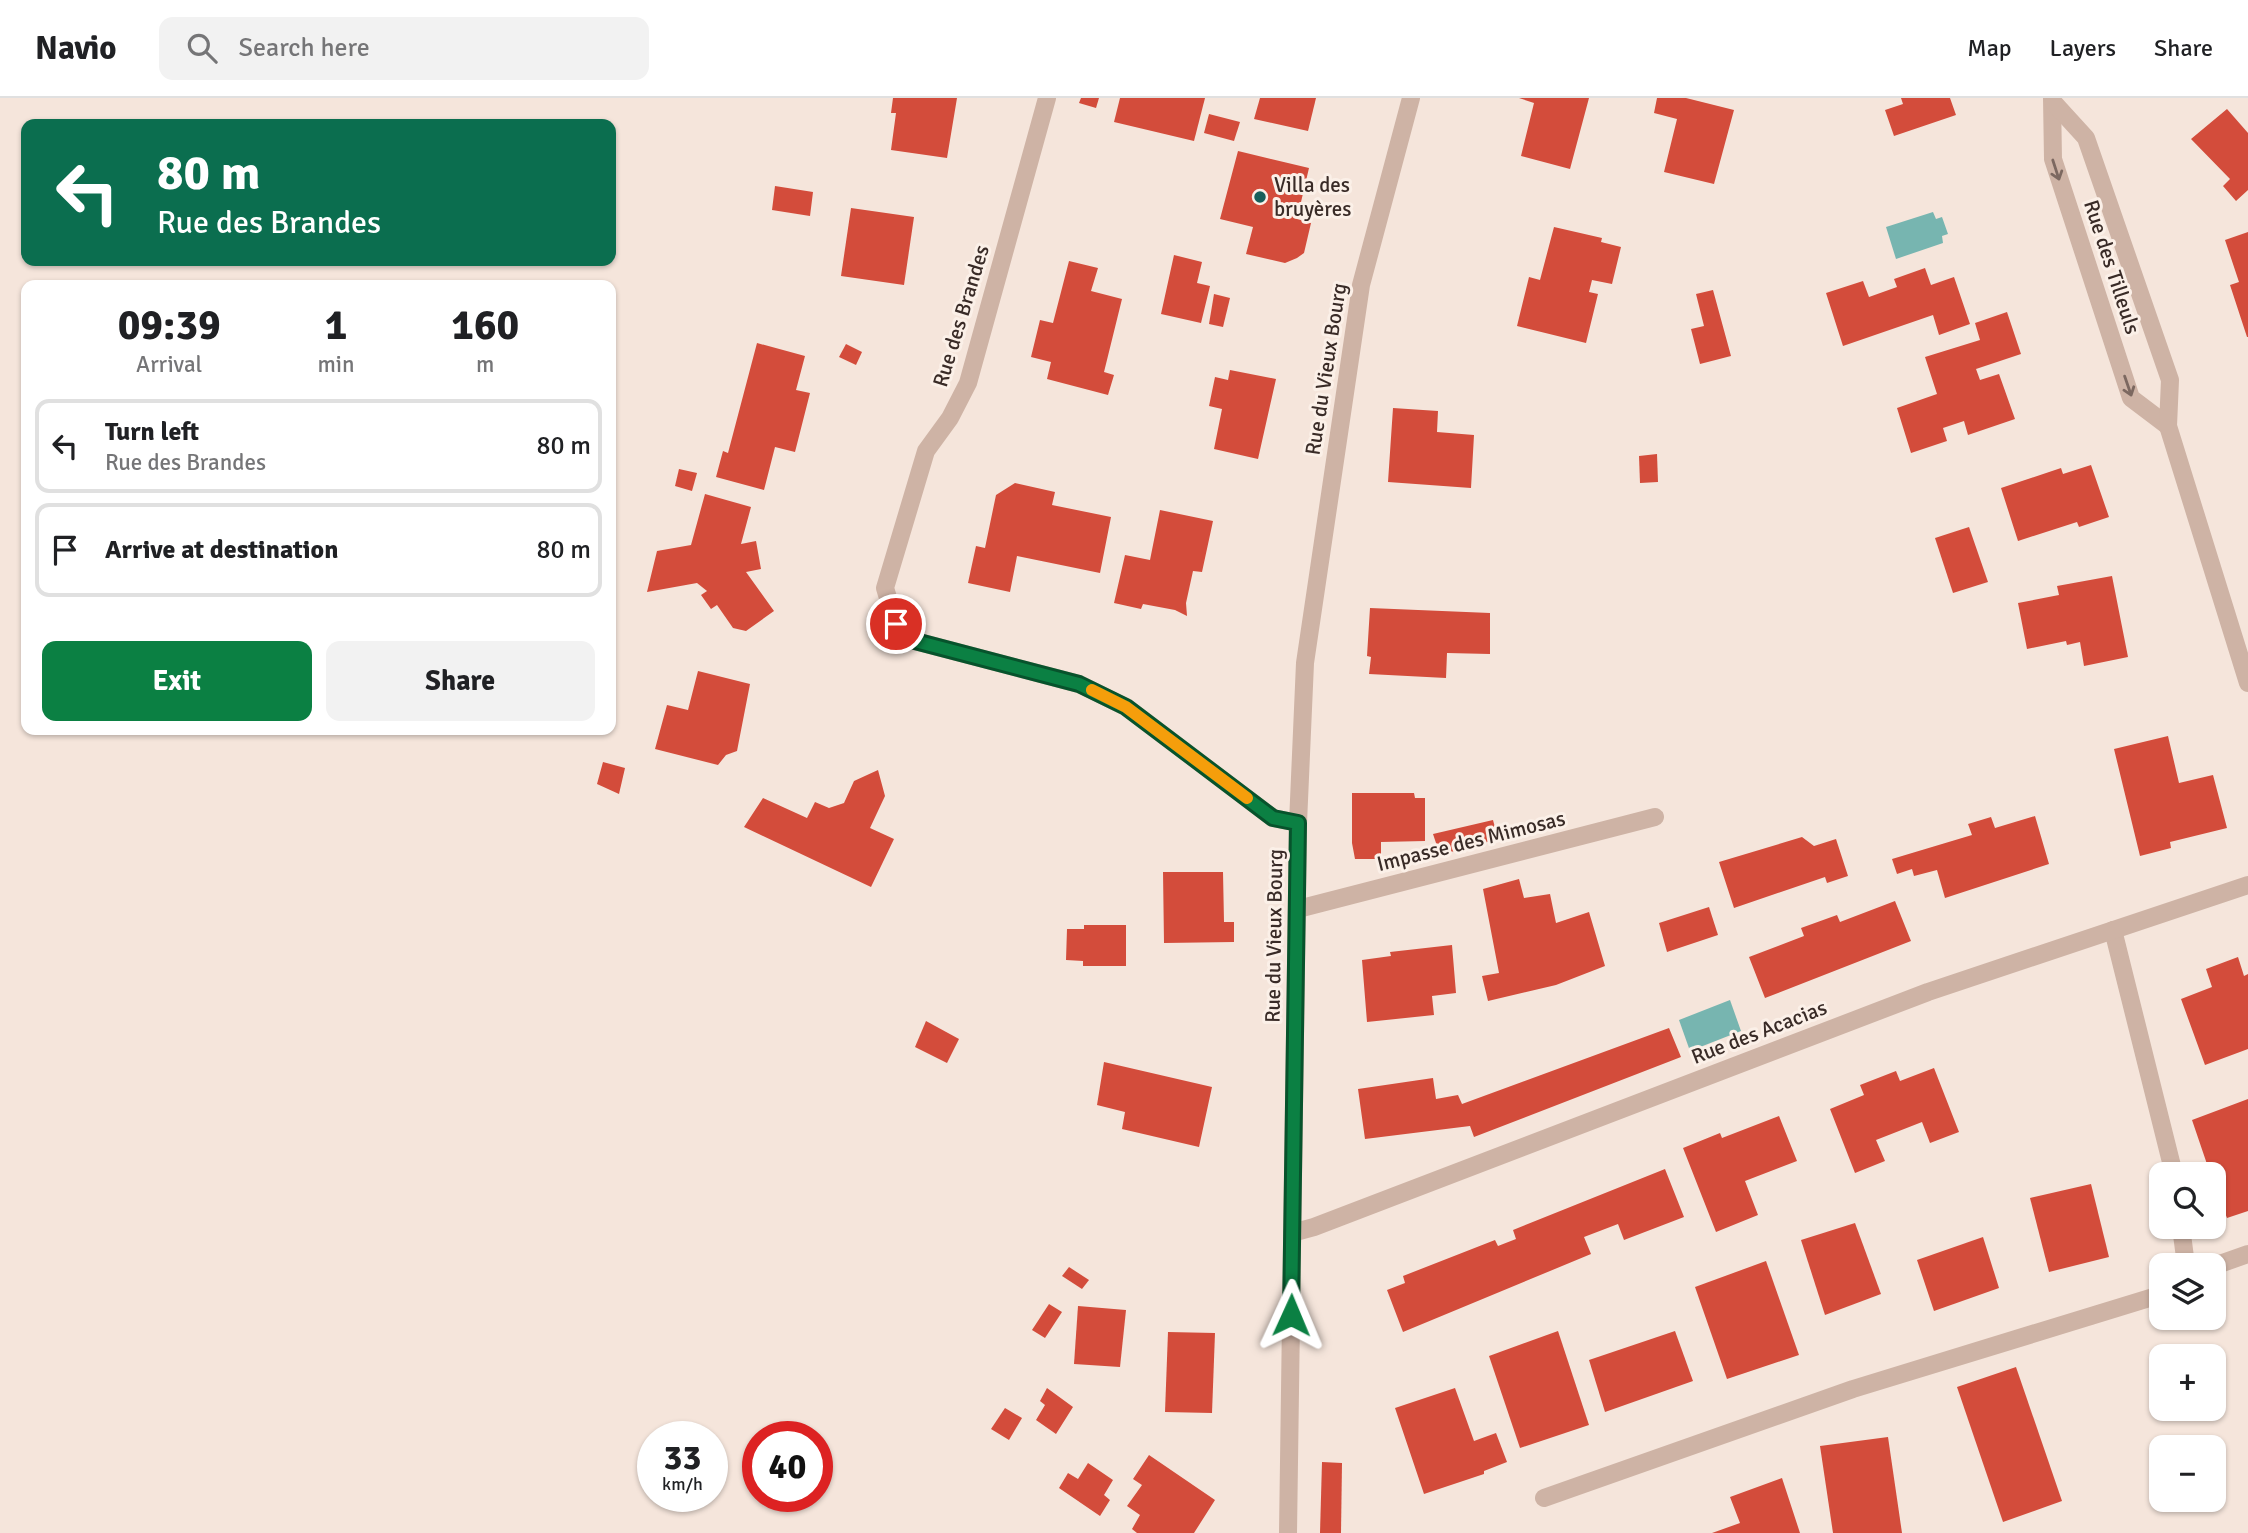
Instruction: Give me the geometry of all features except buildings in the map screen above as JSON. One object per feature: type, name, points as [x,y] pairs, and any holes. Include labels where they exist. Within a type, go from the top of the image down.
[{"type":"street","name":"Rue des Brandes","points":[[1047,98],[968,383],[950,418],[926,451],[885,587],[896,624],[915,641],[1053,676],[1091,689],[1126,707],[1273,818],[1298,823]]},
{"type":"street","name":"Rue du Vieux Bourg","points":[[1288,1533],[1298,823],[1305,663],[1361,285],[1411,98]]},
{"type":"street","name":"Rue des Tilleuls","points":[[2053,100],[2053,159],[2131,398],[2168,426]]},
{"type":"street","name":"Rue des Tilleuls","points":[[2053,100],[2086,138],[2170,380],[2168,426],[2248,683]]},
{"type":"street","name":"Impasse des Mimosas","points":[[1298,909],[1655,817]]},
{"type":"street","name":"Rue des Acacias","points":[[1292,1233],[1314,1227],[1928,992],[2248,885]]},
{"type":"street","points":[[2113,930],[2171,1162]]},
{"type":"street","points":[[2226,1262],[2248,1254]]},
{"type":"street","points":[[1544,1498],[1853,1389],[2149,1298]]},
{"type":"water","points":[[1933,212],[1936,219],[1942,217],[1948,234],[1942,236],[1943,243],[1896,259],[1886,227]]},
{"type":"water","points":[[1730,1000],[1741,1031],[1690,1051],[1679,1020]]},
{"type":"slow traffic","points":[[1092,690],[1126,707],[1247,798]]},
{"type":"place","name":"Villa des bruyères","points":[[1260,197]]},
{"type":"route","points":[[896,624],[915,641],[1079,684],[1126,707],[1273,818],[1298,823],[1291,1315]]}]
